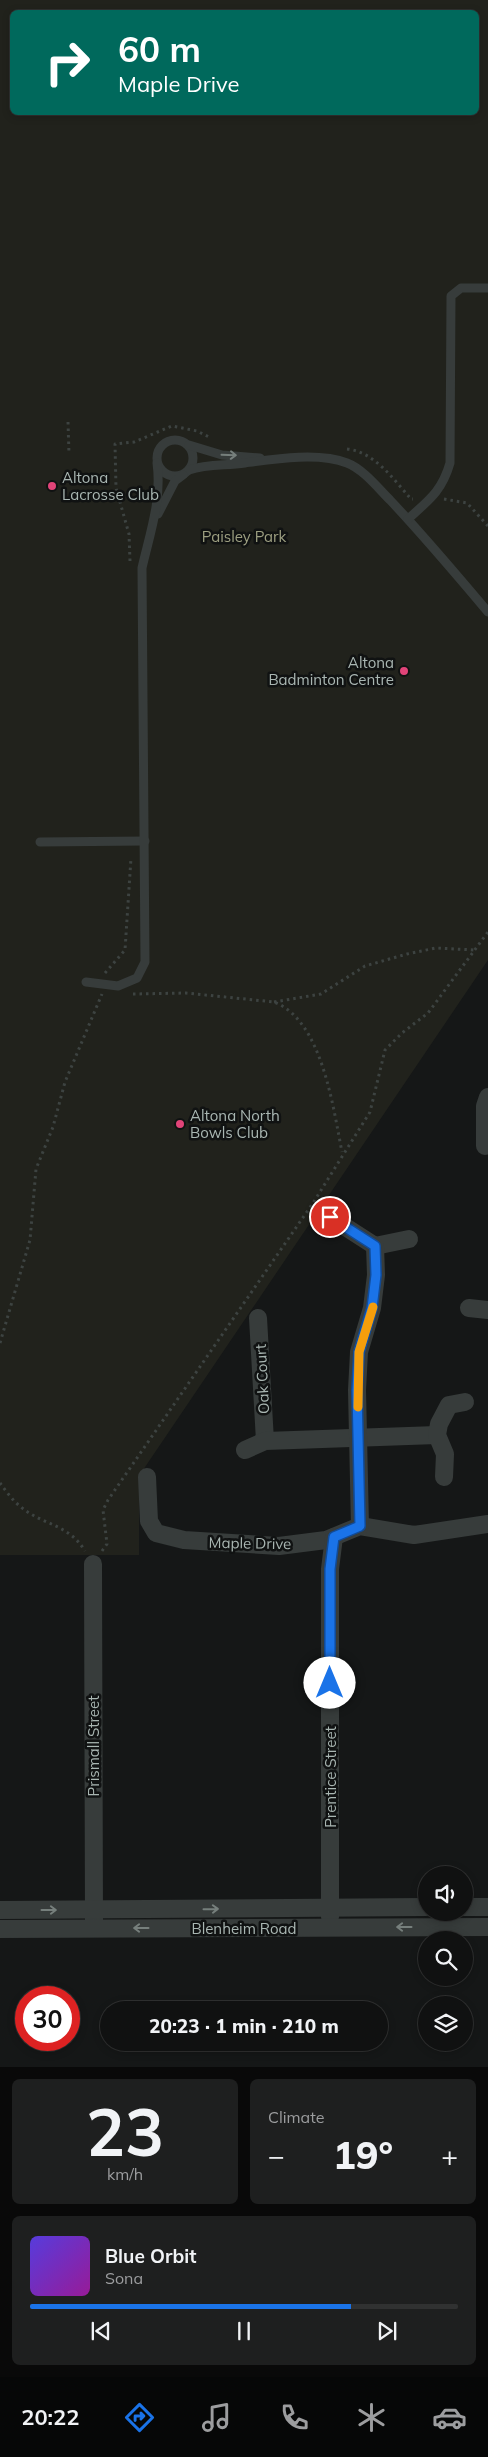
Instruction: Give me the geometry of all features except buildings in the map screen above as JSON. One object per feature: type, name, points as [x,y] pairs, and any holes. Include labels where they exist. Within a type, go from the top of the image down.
[{"type":"street","points":[[485,1146],[485,1106],[488,1097]]},
{"type":"street","points":[[330,1217],[375,1246],[409,1239]]},
{"type":"street","points":[[375,1246],[376,1275],[372,1308],[359,1352],[357,1390],[360,1437],[360,1526],[414,1535],[488,1524]]},
{"type":"street","points":[[469,1308],[488,1310]]},
{"type":"street","name":"Oak Court","points":[[258,1318],[265,1441]]},
{"type":"street","points":[[444,1477],[445,1454],[437,1435],[439,1424],[449,1405],[465,1402]]},
{"type":"street","points":[[245,1450],[265,1441],[437,1435]]},
{"type":"street","name":"Maple Drive","points":[[147,1477],[149,1521],[156,1533],[184,1540],[279,1546],[326,1540],[360,1526]]},
{"type":"street","name":"Prentice Street","points":[[330,1928],[330,1569],[334,1537]]},
{"type":"street","name":"Prismall Street","points":[[93,1564],[94,1928]]},
{"type":"street","name":"Blenheim Road","points":[[0,1910],[418,1907]]},
{"type":"street","points":[[473,1907],[488,1907]]},
{"type":"street","name":"Blenheim Road","points":[[0,1929],[488,1927]]},
{"type":"lane","points":[[408,519],[445,482],[450,463],[451,296],[461,288],[488,288]]},
{"type":"lane","points":[[86,982],[118,986],[137,978],[145,962],[142,568],[159,493],[158,451],[166,442],[178,439],[189,446],[222,455],[270,459],[321,458],[348,463],[372,482],[408,519],[488,612]]},
{"type":"lane","points":[[154,521],[175,482],[186,472],[193,460],[189,446]]},
{"type":"lane","points":[[157,464],[168,475],[186,472],[206,464],[242,464],[270,459]]},
{"type":"lane","points":[[40,842],[145,841]]},
{"type":"path","points":[[68,422],[69,454]]},
{"type":"path","points":[[130,569],[129,534],[116,488],[115,444],[134,442],[172,426],[197,431],[212,439]]},
{"type":"path","points":[[338,448],[354,450],[384,468],[411,499],[432,497],[467,503],[488,526]]},
{"type":"path","points":[[0,1343],[30,1240],[36,1169],[53,1127],[66,1082],[101,996],[105,972],[125,950],[132,842]]},
{"type":"path","points":[[0,1483],[21,1508],[62,1528],[78,1540],[93,1564],[107,1544],[103,1510],[108,1500],[313,1203],[342,1153],[370,1112],[385,1050],[402,1033],[428,1013],[488,932]]},
{"type":"path","points":[[274,1002],[321,994],[365,966],[407,954],[436,948],[474,950]]},
{"type":"path","points":[[126,994],[186,993],[274,1002],[287,1007],[312,1038],[330,1095],[342,1153]]},
{"type":"path","points":[[101,996],[110,996]]},
{"type":"green space","name":"Paisley Park","points":[[0,0],[488,0],[488,960],[139,1476],[139,1555],[0,1555]]},
{"type":"slow traffic","points":[[358,1407],[359,1352],[373,1307]]},
{"type":"place","name":"Altona Lacrosse Club","points":[[52,486]]},
{"type":"place","name":"Altona Badminton Centre","points":[[404,671]]},
{"type":"place","name":"Altona North Bowls Club","points":[[180,1124]]},
{"type":"route","points":[[330,1217],[375,1246],[376,1275],[372,1308],[359,1352],[357,1390],[360,1437],[360,1526],[334,1537],[330,1569],[330,1683]]}]
